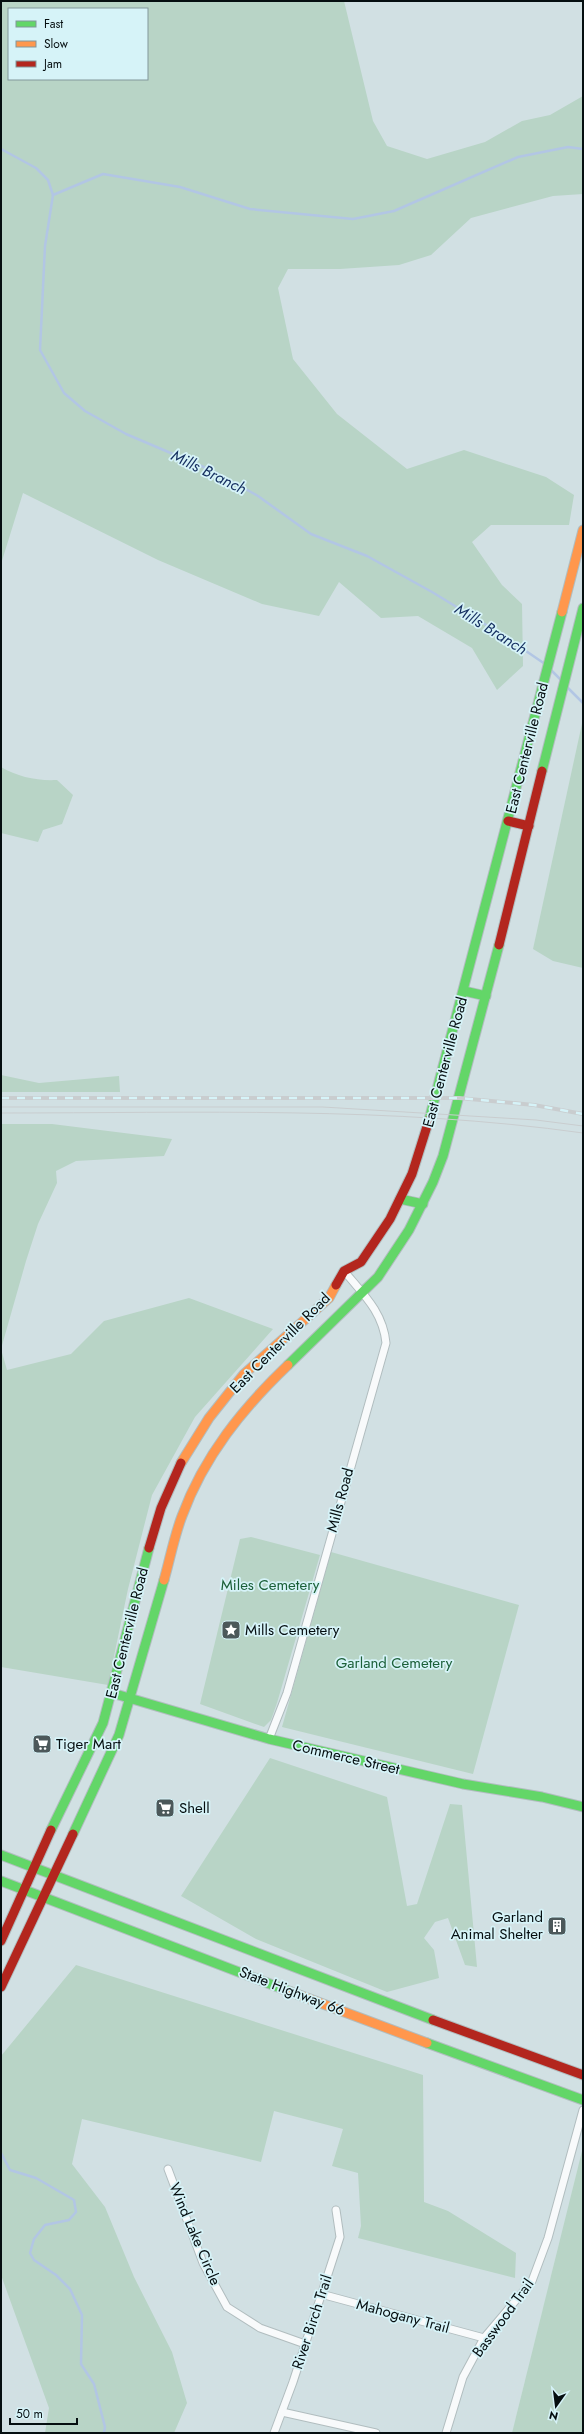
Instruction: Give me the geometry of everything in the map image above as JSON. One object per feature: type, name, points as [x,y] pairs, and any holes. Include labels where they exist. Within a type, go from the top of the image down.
[{"type":"main road","name":"East Centerville Road","points":[[1,1941],[23,1889],[95,1743],[112,1693],[140,1576],[161,1508],[179,1466],[209,1418],[244,1374],[329,1298],[344,1271],[361,1262],[400,1199],[412,1174],[429,1126],[583,530]]},
{"type":"main road","name":"East Centerville Road","points":[[1,1987],[119,1735],[182,1516],[198,1479],[226,1433],[260,1392],[363,1294],[378,1277],[409,1230],[423,1204],[443,1156],[486,996],[583,609]]},
{"type":"main road","points":[[508,821],[529,826]]},
{"type":"main road","points":[[464,991],[486,996]]},
{"type":"main road","points":[[400,1199],[423,1204]]},
{"type":"main road","name":"Commerce Street","points":[[112,1693],[269,1739],[463,1784],[542,1797],[583,1807]]},
{"type":"main road","name":"State Highway 66","points":[[1,1855],[310,1974],[583,2075]]},
{"type":"main road","name":"State Highway 66","points":[[1,1881],[44,1896],[498,2070],[583,2100]]},
{"type":"street","name":"Mills Road","points":[[269,1739],[287,1693],[386,1343],[385,1330],[380,1315],[344,1271]]},
{"type":"street","name":"Basswood Trail","points":[[446,2433],[463,2377],[484,2338],[532,2282],[548,2238],[583,2110]]},
{"type":"street","name":"Wind Lake Circle","points":[[168,2169],[203,2263],[227,2307],[260,2328],[305,2344]]},
{"type":"street","name":"River Birch Trail","points":[[274,2433],[340,2237],[336,2210]]},
{"type":"street","name":"Mahogany Trail","points":[[321,2294],[484,2338]]},
{"type":"street","points":[[282,2412],[376,2433]]},
{"type":"green space","points":[[1,1],[344,1],[373,121],[387,146],[427,159],[485,142],[522,121],[550,115],[583,96],[583,194],[553,196],[471,218],[431,255],[399,265],[340,269],[288,269],[278,288],[293,359],[337,414],[407,469],[464,450],[546,477],[574,495],[569,525],[491,525],[472,542],[502,585],[522,604],[523,666],[497,690],[472,648],[418,616],[381,618],[339,582],[319,616],[262,604],[158,560],[23,493],[1,564]]},
{"type":"green space","points":[[583,719],[583,968],[553,961],[533,949]]},
{"type":"green space","points":[[1,767],[28,778],[57,780],[73,795],[62,824],[43,830],[38,842],[1,833]]},
{"type":"green space","points":[[1,1075],[39,1083],[119,1076],[120,1092],[1,1092]]},
{"type":"green space","points":[[1,1124],[52,1124],[172,1139],[164,1156],[76,1161],[56,1171],[57,1183],[38,1224],[1,1349]]},
{"type":"green space","points":[[189,1298],[273,1329],[195,1417],[152,1495],[128,1589],[108,1685],[1,1667],[1,1349],[7,1370],[71,1354],[104,1321]]},
{"type":"green space","name":"Miles Cemetery","points":[[251,1537],[320,1555],[277,1703],[271,1720],[264,1727],[200,1704],[240,1539]]},
{"type":"green space","name":"Garland Cemetery","points":[[331,1552],[519,1605],[473,1774],[282,1727]]},
{"type":"green space","points":[[270,1758],[387,1797],[407,1906],[417,1904],[450,1804],[462,1805],[477,1967],[465,1965],[448,1918],[435,1922],[424,1938],[434,1950],[439,1978],[387,1992],[256,1939],[181,1896]]},
{"type":"green space","points":[[76,1965],[423,2075],[424,2202],[448,2211],[516,2253],[515,2278],[358,2238],[361,2226],[358,2173],[332,2166],[343,2129],[274,2111],[261,2162],[82,2119],[72,2164],[105,2207],[134,2277],[172,2352],[187,2403],[174,2433],[45,2433],[49,2408],[1,2275],[1,2056]]},
{"type":"green space","points":[[583,2147],[583,2433],[512,2433]]},
{"type":"waterway","points":[[53,195],[103,174],[180,187],[250,209],[353,219],[394,211],[518,157],[568,147],[583,149]]},
{"type":"waterway","name":"Mills Branch","points":[[1,149],[36,168],[48,180],[53,195],[45,246],[40,350],[64,393],[85,411],[126,434],[213,471],[258,496],[311,534],[367,556],[432,592],[501,634],[545,664]]},
{"type":"waterway","name":"Mills Branch","points":[[550,669],[562,681]]},
{"type":"waterway","name":"Mills Branch","points":[[566,686],[583,703]]},
{"type":"waterway","points":[[1,2153],[10,2170],[36,2178],[74,2200],[76,2212],[69,2220],[45,2225],[34,2239],[30,2253],[34,2260],[56,2275],[70,2289],[82,2315],[81,2364],[94,2384],[105,2427],[104,2433]]},
{"type":"tram line","points":[[1,1107],[323,1107],[536,1120],[583,1126]]},
{"type":"tram line","points":[[1,1113],[220,1112],[366,1115],[438,1118],[511,1124],[583,1133]]},
{"type":"railway","points":[[1,1098],[459,1098],[534,1105],[583,1114]]},
{"type":"traffic: fast","points":[[542,771],[583,608]]},
{"type":"traffic: fast","points":[[429,1120],[562,612]]},
{"type":"traffic: fast","points":[[288,1365],[378,1277],[409,1230],[433,1182],[443,1156],[499,945]]},
{"type":"traffic: fast","points":[[464,991],[486,996]]},
{"type":"traffic: fast","points":[[400,1199],[423,1204]]},
{"type":"traffic: fast","points":[[51,1830],[103,1723],[149,1548]]},
{"type":"traffic: fast","points":[[73,1834],[119,1735],[164,1580]]},
{"type":"traffic: fast","points":[[112,1693],[269,1739],[463,1784],[542,1797],[583,1807]]},
{"type":"traffic: fast","points":[[1,1855],[433,2020]]},
{"type":"traffic: fast","points":[[1,1881],[291,1992]]},
{"type":"traffic: fast","points":[[427,2043],[583,2100]]},
{"type":"traffic: slow","points":[[562,612],[583,530]]},
{"type":"traffic: slow","points":[[181,1463],[209,1418],[244,1374],[329,1298],[336,1285]]},
{"type":"traffic: slow","points":[[164,1580],[179,1524],[191,1494],[213,1453],[240,1416],[271,1381],[288,1365]]},
{"type":"traffic: slow","points":[[291,1992],[427,2043]]},
{"type":"traffic: jam","points":[[499,945],[542,771]]},
{"type":"traffic: jam","points":[[508,821],[529,826]]},
{"type":"traffic: jam","points":[[336,1285],[344,1271],[361,1262],[390,1219],[412,1174],[429,1120]]},
{"type":"traffic: jam","points":[[149,1548],[161,1508],[181,1463]]},
{"type":"traffic: jam","points":[[1,1941],[51,1830]]},
{"type":"traffic: jam","points":[[1,1987],[73,1834]]},
{"type":"traffic: jam","points":[[433,2020],[583,2075]]},
{"type":"place","name":"Mills Cemetery","points":[[231,1630]]},
{"type":"place","name":"Tiger Mart","points":[[42,1744]]},
{"type":"place","name":"Shell","points":[[165,1808]]},
{"type":"place","name":"Garland Animal Shelter","points":[[557,1926]]}]
